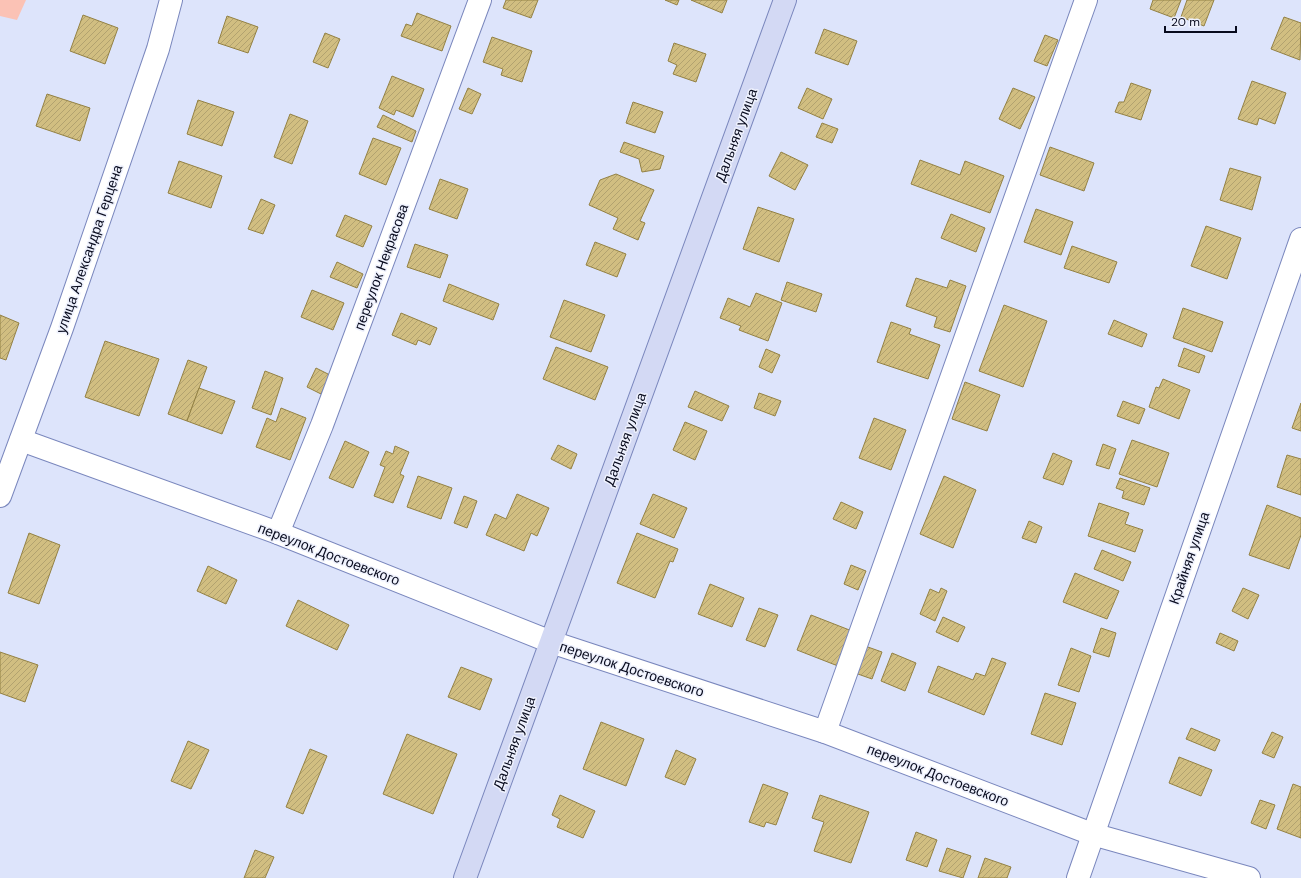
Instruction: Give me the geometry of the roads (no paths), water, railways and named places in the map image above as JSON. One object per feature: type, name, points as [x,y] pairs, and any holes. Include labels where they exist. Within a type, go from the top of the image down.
[{"type":"main road","name":"Дальняя улица","points":[[465,878],[785,0]]},
{"type":"street","name":"улица Александра Герцена","points":[[0,496],[62,328],[150,72],[171,0]]},
{"type":"street","name":"переулок Некрасова","points":[[278,533],[322,425],[480,0]]},
{"type":"street","points":[[825,732],[1086,0]]},
{"type":"street","name":"Крайняя улица","points":[[1078,878],[1092,834],[1301,239]]},
{"type":"street","name":"переулок Достоевского","points":[[21,440],[278,533],[551,642],[825,732],[1092,834],[1249,878]]}]
